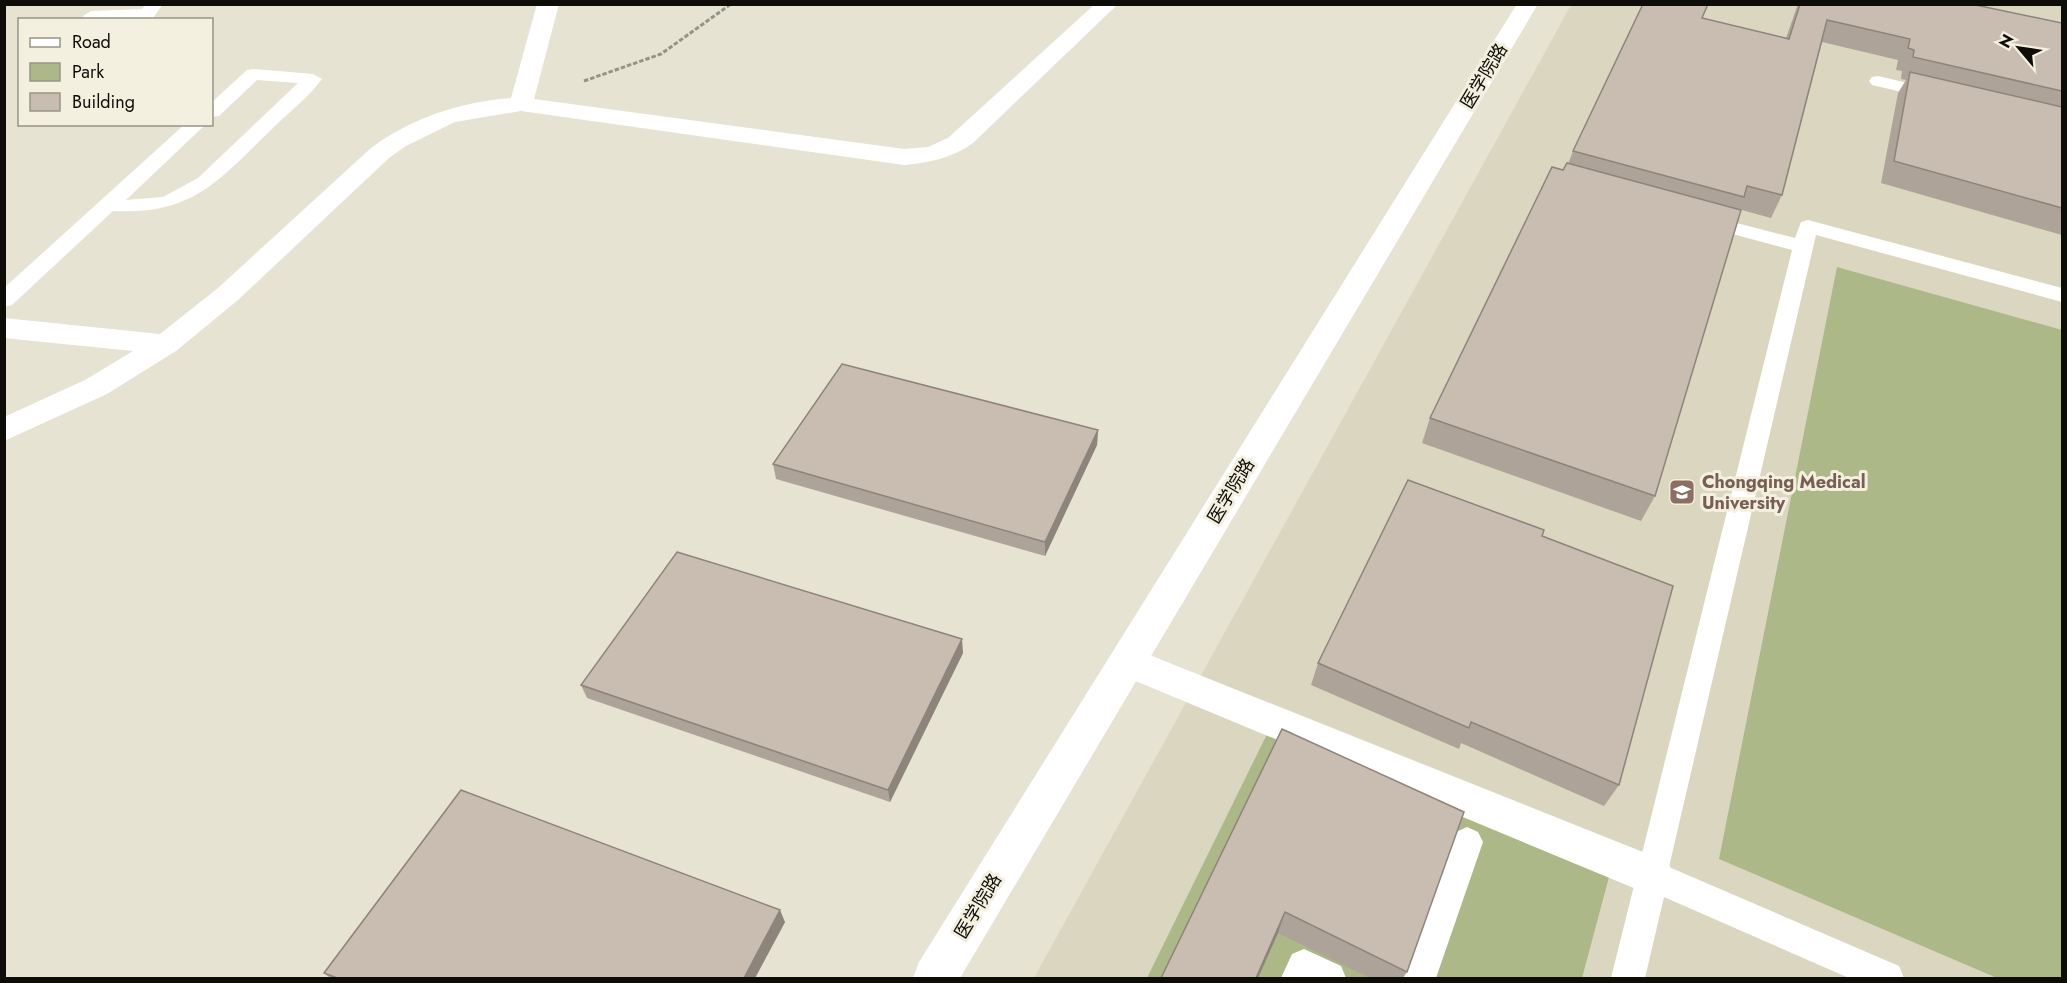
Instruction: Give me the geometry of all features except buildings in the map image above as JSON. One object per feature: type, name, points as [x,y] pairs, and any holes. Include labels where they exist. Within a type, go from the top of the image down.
[{"type":"street","points":[[521,104],[548,4]]},
{"type":"street","points":[[4,430],[96,387],[166,344],[228,294],[380,153],[406,133],[439,117],[480,108],[521,104],[904,156],[929,156],[948,150],[964,138],[1108,4]]},
{"type":"street","name":"医学院路","points":[[934,978],[1528,4]]},
{"type":"street","points":[[4,328],[166,344]]},
{"type":"street","points":[[1127,661],[1653,876]]},
{"type":"lane","points":[[94,13],[147,14],[155,4]]},
{"type":"lane","points":[[108,205],[148,207],[168,204],[187,195],[205,182],[313,79],[253,74],[213,111]]},
{"type":"lane","points":[[1878,81],[1958,100]]},
{"type":"lane","points":[[4,300],[195,126]]},
{"type":"lane","points":[[1680,214],[1803,248]]},
{"type":"lane","points":[[1628,978],[1808,226],[2062,295]]},
{"type":"lane","points":[[1419,978],[1467,842]]},
{"type":"lane","points":[[1653,876],[1887,978]]},
{"type":"lane","points":[[1298,978],[1304,966],[1329,978]]},
{"type":"path","points":[[521,104],[661,54],[730,4]]},
{"type":"shaded area","name":"Chongqing Medical University","points":[[1571,5],[2062,5],[2062,978],[1034,978]]},
{"type":"green space","points":[[1837,267],[2062,330],[2062,978],[1997,978],[1719,859]]},
{"type":"green space","points":[[1271,726],[1609,877],[1582,978],[1147,978]]},
{"type":"place","name":"Chongqing Medical University","points":[[1682,492]]}]
